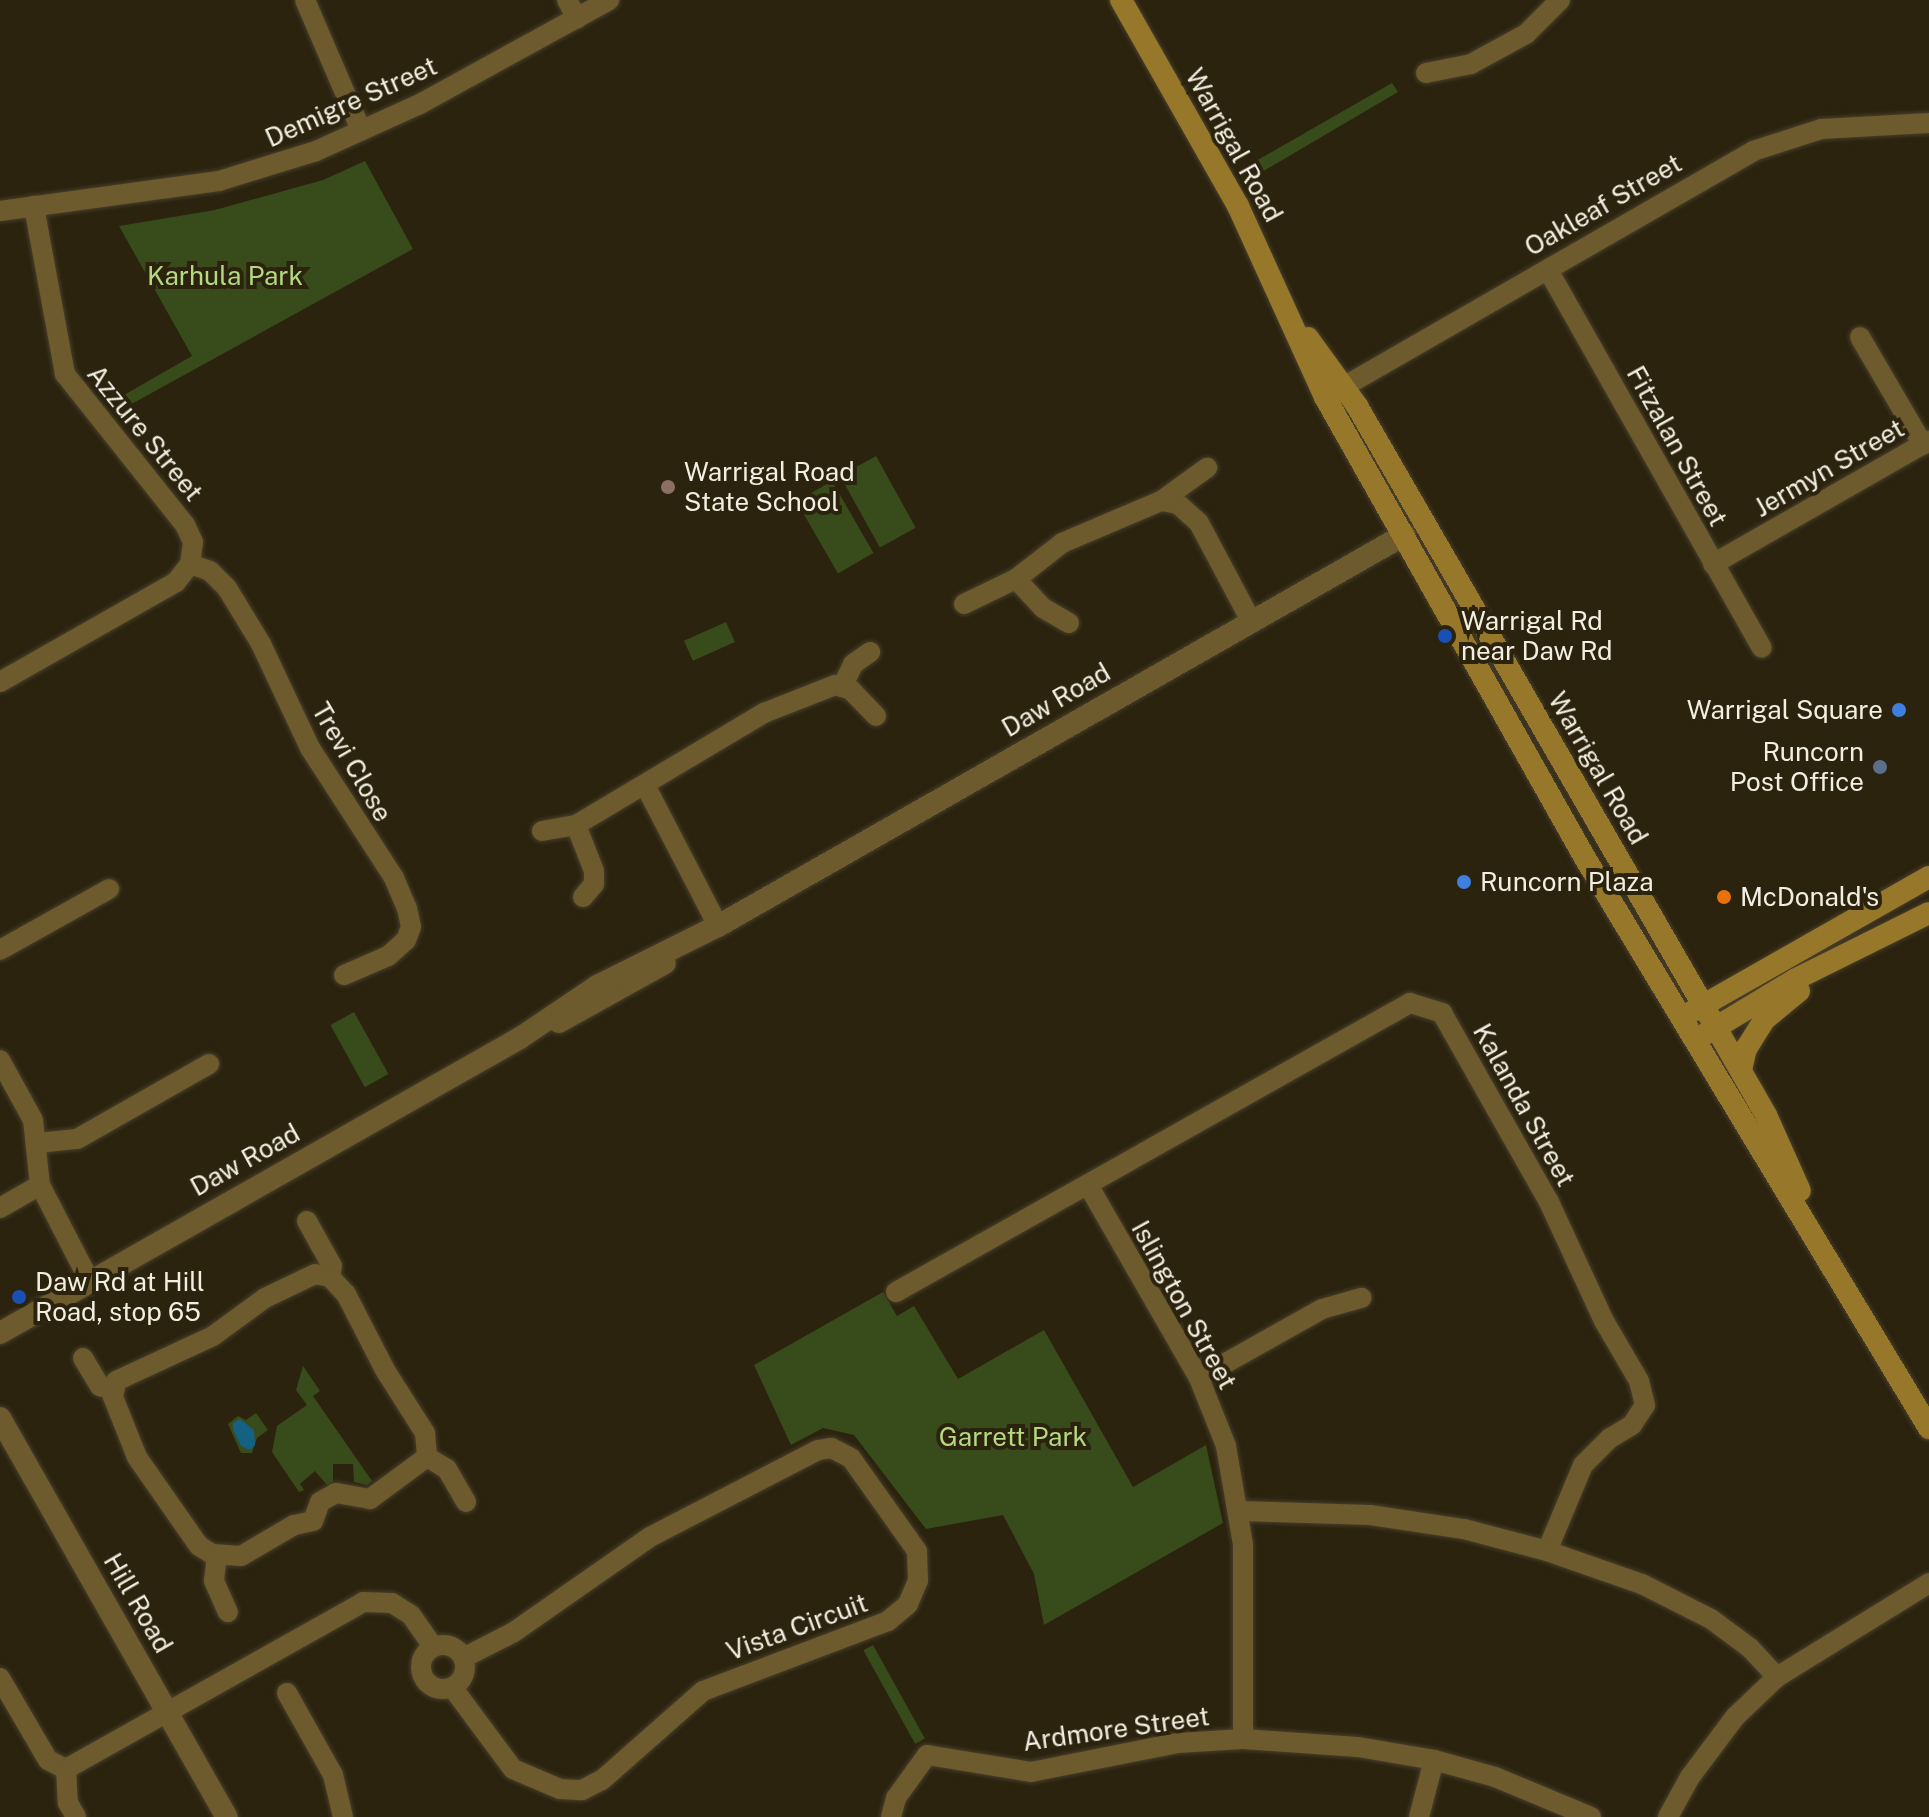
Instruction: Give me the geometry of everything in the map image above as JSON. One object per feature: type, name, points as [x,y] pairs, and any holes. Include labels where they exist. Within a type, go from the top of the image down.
[{"type":"main road","name":"Warrigal Road","points":[[1121,0],[1238,206],[1293,319],[1413,530],[1517,737],[1692,1041],[1830,1257],[1929,1428]]},
{"type":"main road","name":"Warrigal Road","points":[[1413,530],[1540,724],[1741,1070],[1830,1257]]},
{"type":"main road","points":[[1517,737],[1540,724]]},
{"type":"main road","points":[[1679,1019],[1929,877]]},
{"type":"main road","points":[[1692,1041],[1796,979],[1929,913]]},
{"type":"main road","points":[[1741,1070],[1746,1049],[1765,1019],[1860,949]]},
{"type":"street","points":[[305,0],[361,130]]},
{"type":"street","name":"Demigre Street","points":[[0,211],[219,181],[303,155],[361,130],[572,9],[609,0]]},
{"type":"street","points":[[1426,73],[1485,57],[1526,34],[1560,0]]},
{"type":"street","name":"Oakleaf Street","points":[[1335,391],[1753,151],[1789,137],[1861,123],[1929,123]]},
{"type":"street","name":"Azzure Street","points":[[34,206],[65,374],[185,525],[193,542],[190,564]]},
{"type":"street","name":"Fitzalan Street","points":[[1548,270],[1762,648]]},
{"type":"street","points":[[1860,337],[1926,443]]},
{"type":"street","name":"Jermyn Street","points":[[1713,564],[1926,443]]},
{"type":"street","points":[[964,604],[1016,579],[1062,543],[1161,501],[1173,487],[1207,468]]},
{"type":"street","points":[[1161,501],[1178,504],[1199,523],[1251,621]]},
{"type":"street","name":"Daw Road","points":[[0,1333],[520,1038],[621,972],[718,926],[1413,530]]},
{"type":"street","points":[[0,682],[176,582],[190,564]]},
{"type":"street","name":"Trevi Close","points":[[190,564],[210,571],[227,588],[261,644],[310,748],[394,878],[407,908],[411,927],[406,940],[388,956],[344,975]]},
{"type":"street","points":[[1016,579],[1043,608],[1069,623]]},
{"type":"street","points":[[542,831],[576,825],[645,785],[675,762],[707,750],[764,713],[842,687],[853,664],[870,652]]},
{"type":"street","points":[[842,687],[876,716]]},
{"type":"street","points":[[645,785],[718,926]]},
{"type":"street","points":[[576,825],[594,871],[594,884],[583,897]]},
{"type":"street","points":[[0,950],[109,889]]},
{"type":"street","name":"Kalanda Street","points":[[896,1292],[1410,1003],[1442,1013],[1549,1202],[1604,1321],[1639,1381],[1645,1405],[1632,1425],[1583,1465],[1547,1551]]},
{"type":"street","points":[[0,1060],[33,1120],[38,1143],[40,1185],[89,1280]]},
{"type":"street","points":[[38,1143],[77,1139],[209,1064]]},
{"type":"street","points":[[0,1208],[40,1185]]},
{"type":"street","name":"Islington Street","points":[[1088,1185],[1199,1378],[1226,1446],[1240,1511],[1243,1739]]},
{"type":"street","points":[[307,1221],[332,1266],[330,1277]]},
{"type":"street","points":[[315,1274],[330,1277],[346,1294],[385,1370],[425,1433],[427,1457],[370,1499],[336,1493],[320,1502],[313,1521],[294,1525],[241,1556],[217,1556],[199,1546],[137,1457],[113,1397],[114,1390],[125,1376],[213,1336],[294,1282],[315,1274]]},
{"type":"street","points":[[1199,1378],[1322,1309],[1361,1298]]},
{"type":"street","points":[[83,1358],[100,1386],[114,1390]]},
{"type":"street","name":"Hill Road","points":[[0,1418],[227,1817]]},
{"type":"street","name":"Vista Circuit","points":[[452,1687],[513,1769],[560,1789],[582,1790],[602,1780],[703,1691],[888,1621],[908,1604],[918,1580],[917,1551],[851,1458],[831,1448],[818,1450],[650,1537],[514,1632],[463,1658]]},
{"type":"street","points":[[427,1457],[447,1469],[466,1502]]},
{"type":"street","points":[[1240,1511],[1370,1515],[1464,1529],[1547,1551],[1642,1584],[1711,1619],[1750,1648],[1777,1677]]},
{"type":"street","points":[[217,1556],[214,1581],[228,1612]]},
{"type":"street","points":[[1668,1817],[1690,1777],[1735,1717],[1777,1677],[1929,1583]]},
{"type":"street","points":[[66,1769],[363,1602],[392,1603],[411,1615],[433,1647]]},
{"type":"street","points":[[433,1647],[454,1647],[463,1658],[462,1678],[452,1687],[438,1689],[422,1675],[421,1662],[433,1647]]},
{"type":"street","points":[[0,1678],[48,1760],[66,1769]]},
{"type":"street","points":[[287,1693],[333,1775],[343,1817]]},
{"type":"street","name":"Ardmore Street","points":[[891,1817],[896,1798],[927,1755],[1031,1772],[1178,1743],[1243,1739],[1358,1747],[1434,1760],[1495,1777],[1591,1817]]},
{"type":"street","points":[[1419,1817],[1434,1760]]},
{"type":"street","points":[[66,1769],[68,1803],[76,1817]]},
{"type":"green space","points":[[1392,83],[1398,92],[1255,176],[1249,165]]},
{"type":"green space","name":"Karhula Park","points":[[365,161],[413,249],[117,412],[110,403],[192,356],[119,226],[215,210],[323,180]]},
{"type":"green space","points":[[876,456],[916,528],[880,548],[840,476]]},
{"type":"green space","points":[[832,481],[874,553],[838,573],[796,501]]},
{"type":"green space","points":[[726,622],[735,642],[693,661],[684,641]]},
{"type":"green space","points":[[354,1012],[388,1074],[365,1087],[330,1025]]},
{"type":"green space","name":"Garrett Park","points":[[883,1292],[897,1316],[914,1306],[958,1379],[1044,1330],[1133,1487],[1206,1445],[1223,1523],[1044,1625],[1034,1574],[1003,1515],[926,1529],[854,1435],[823,1428],[791,1445],[754,1365]]},
{"type":"green space","points":[[303,1366],[320,1391],[313,1396],[372,1481],[367,1485],[354,1482],[353,1464],[333,1464],[333,1482],[327,1485],[315,1471],[300,1484],[304,1490],[299,1492],[272,1452],[277,1426],[307,1405],[296,1390]]},
{"type":"green space","points":[[256,1413],[268,1430],[257,1438],[252,1453],[241,1453],[228,1424],[238,1416],[246,1420]]},
{"type":"green space","points":[[873,1645],[925,1739],[915,1744],[863,1650]]},
{"type":"water","points":[[240,1419],[254,1430],[255,1445],[250,1450],[241,1446],[233,1430],[233,1423]]},
{"type":"place","name":"Warrigal Road State School","points":[[668,487]]},
{"type":"place","name":"Warrigal Rd near Daw Rd","points":[[1445,636]]},
{"type":"place","name":"Warrigal Square","points":[[1899,710]]},
{"type":"place","name":"Runcorn Post Office","points":[[1880,767]]},
{"type":"place","name":"Runcorn Plaza","points":[[1464,882]]},
{"type":"place","name":"McDonald's","points":[[1724,897]]},
{"type":"place","name":"Daw Rd at Hill Road, stop 65","points":[[19,1297]]}]
